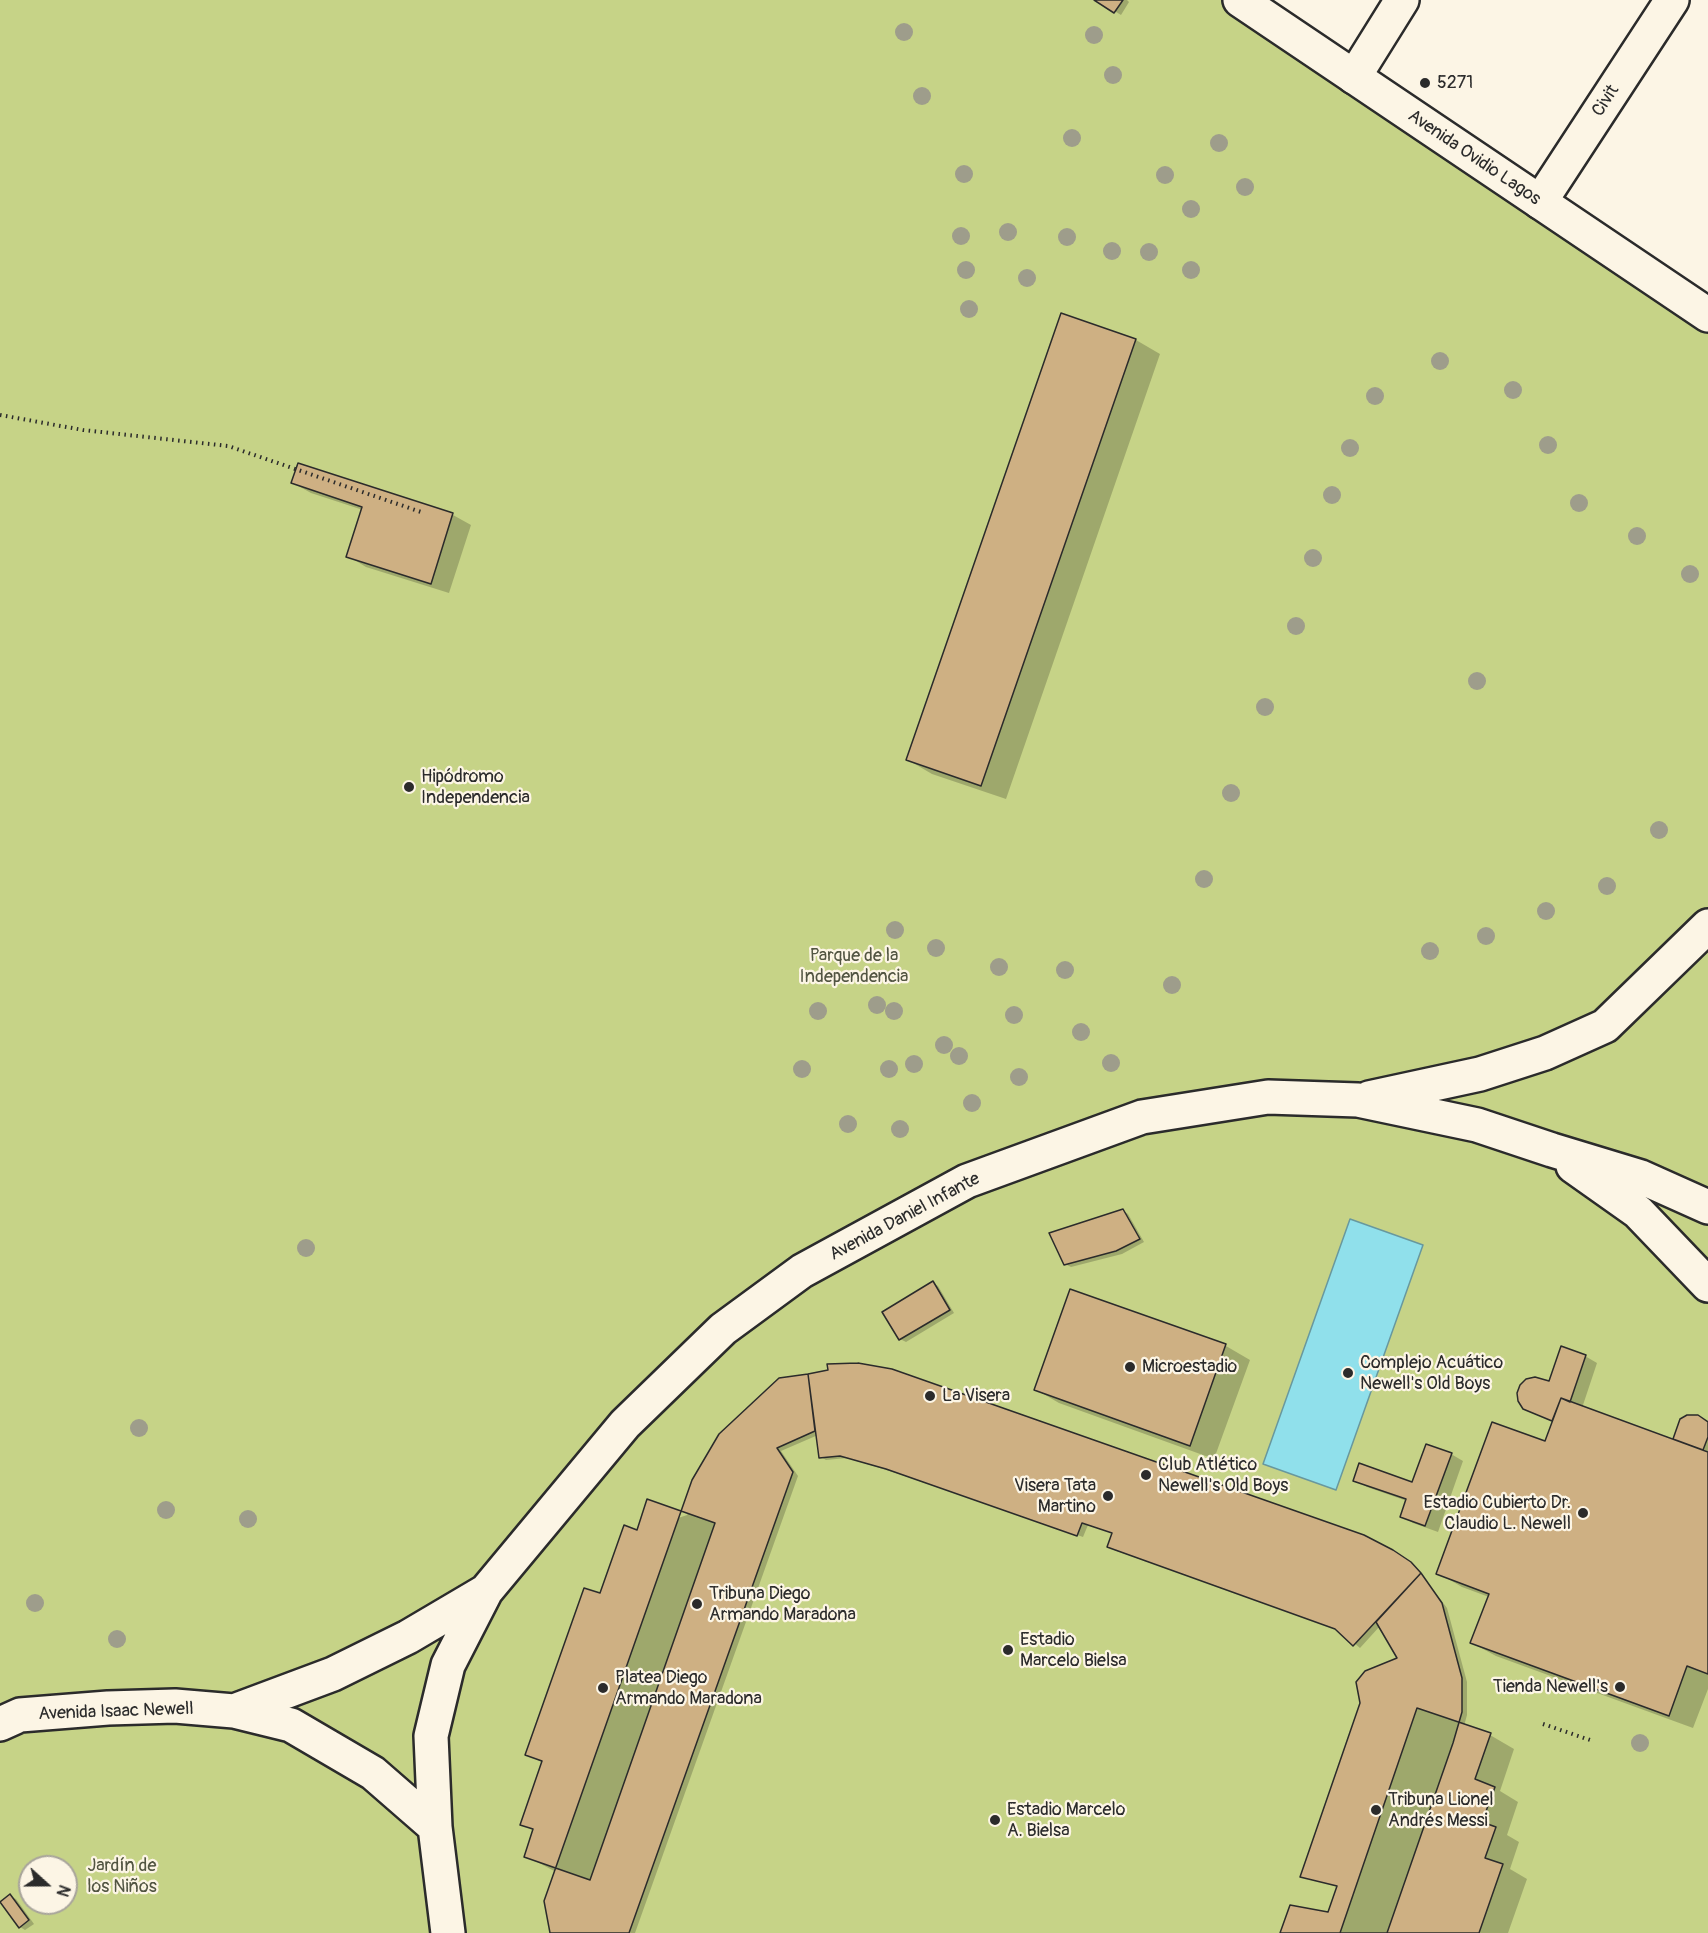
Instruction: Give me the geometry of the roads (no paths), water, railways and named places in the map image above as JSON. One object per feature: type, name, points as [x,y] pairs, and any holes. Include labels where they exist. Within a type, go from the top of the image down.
[{"type":"street","name":"Avenida Ovidio Lagos","points":[[1240,0],[1708,315]]},
{"type":"street","points":[[1354,77],[1402,0]]},
{"type":"street","name":"Civit","points":[[1540,202],[1672,0]]},
{"type":"street","points":[[1358,1100],[1480,1074],[1545,1053],[1605,1026],[1708,926]]},
{"type":"street","name":"Avenida Daniel Infante","points":[[486,1591],[625,1424],[723,1329],[802,1271],[967,1181],[1142,1117],[1268,1097],[1358,1100],[1478,1125],[1641,1177],[1708,1208]]},
{"type":"street","name":"Avenida Daniel Infante","points":[[1552,1150],[1638,1212],[1708,1285]]},
{"type":"street","points":[[448,1933],[435,1827],[431,1736],[448,1665],[486,1591]]},
{"type":"street","name":"Avenida Isaac Newell","points":[[234,1712],[333,1674],[408,1637],[486,1591]]},
{"type":"street","name":"Avenida Isaac Newell","points":[[0,1724],[20,1715],[108,1708],[175,1706],[234,1712],[291,1725],[373,1773],[435,1827]]},
{"type":"water","points":[[1350,1219],[1423,1245],[1336,1490],[1263,1464]]},
{"type":"place","name":"5271","points":[[1425,83]]},
{"type":"place","name":"Hipódromo Independencia","points":[[409,787]]},
{"type":"place","name":"Microestadio","points":[[1130,1367]]},
{"type":"place","name":"Complejo Acuático Newell's Old Boys","points":[[1348,1373]]},
{"type":"place","name":"La Visera","points":[[930,1396]]},
{"type":"place","name":"Club Atlético Newell's Old Boys","points":[[1146,1475]]},
{"type":"place","name":"Visera Tata Martino","points":[[1108,1496]]},
{"type":"place","name":"Estadio Cubierto Dr. Claudio L. Newell","points":[[1583,1513]]},
{"type":"place","name":"Tribuna Diego Armando Maradona","points":[[697,1604]]},
{"type":"place","name":"Estadio Marcelo Bielsa","points":[[1008,1650]]},
{"type":"place","name":"Tienda Newell's","points":[[1620,1687]]},
{"type":"place","name":"Platea Diego Armando Maradona","points":[[603,1688]]},
{"type":"place","name":"Tribuna Lionel Andrés Messi","points":[[1376,1810]]},
{"type":"place","name":"Estadio Marcelo A. Bielsa","points":[[995,1820]]},
{"type":"park label","name":"Parque de la Independencia","points":[[854,966]]},
{"type":"park label","name":"Jardín de los Niños","points":[[122,1876]]}]
